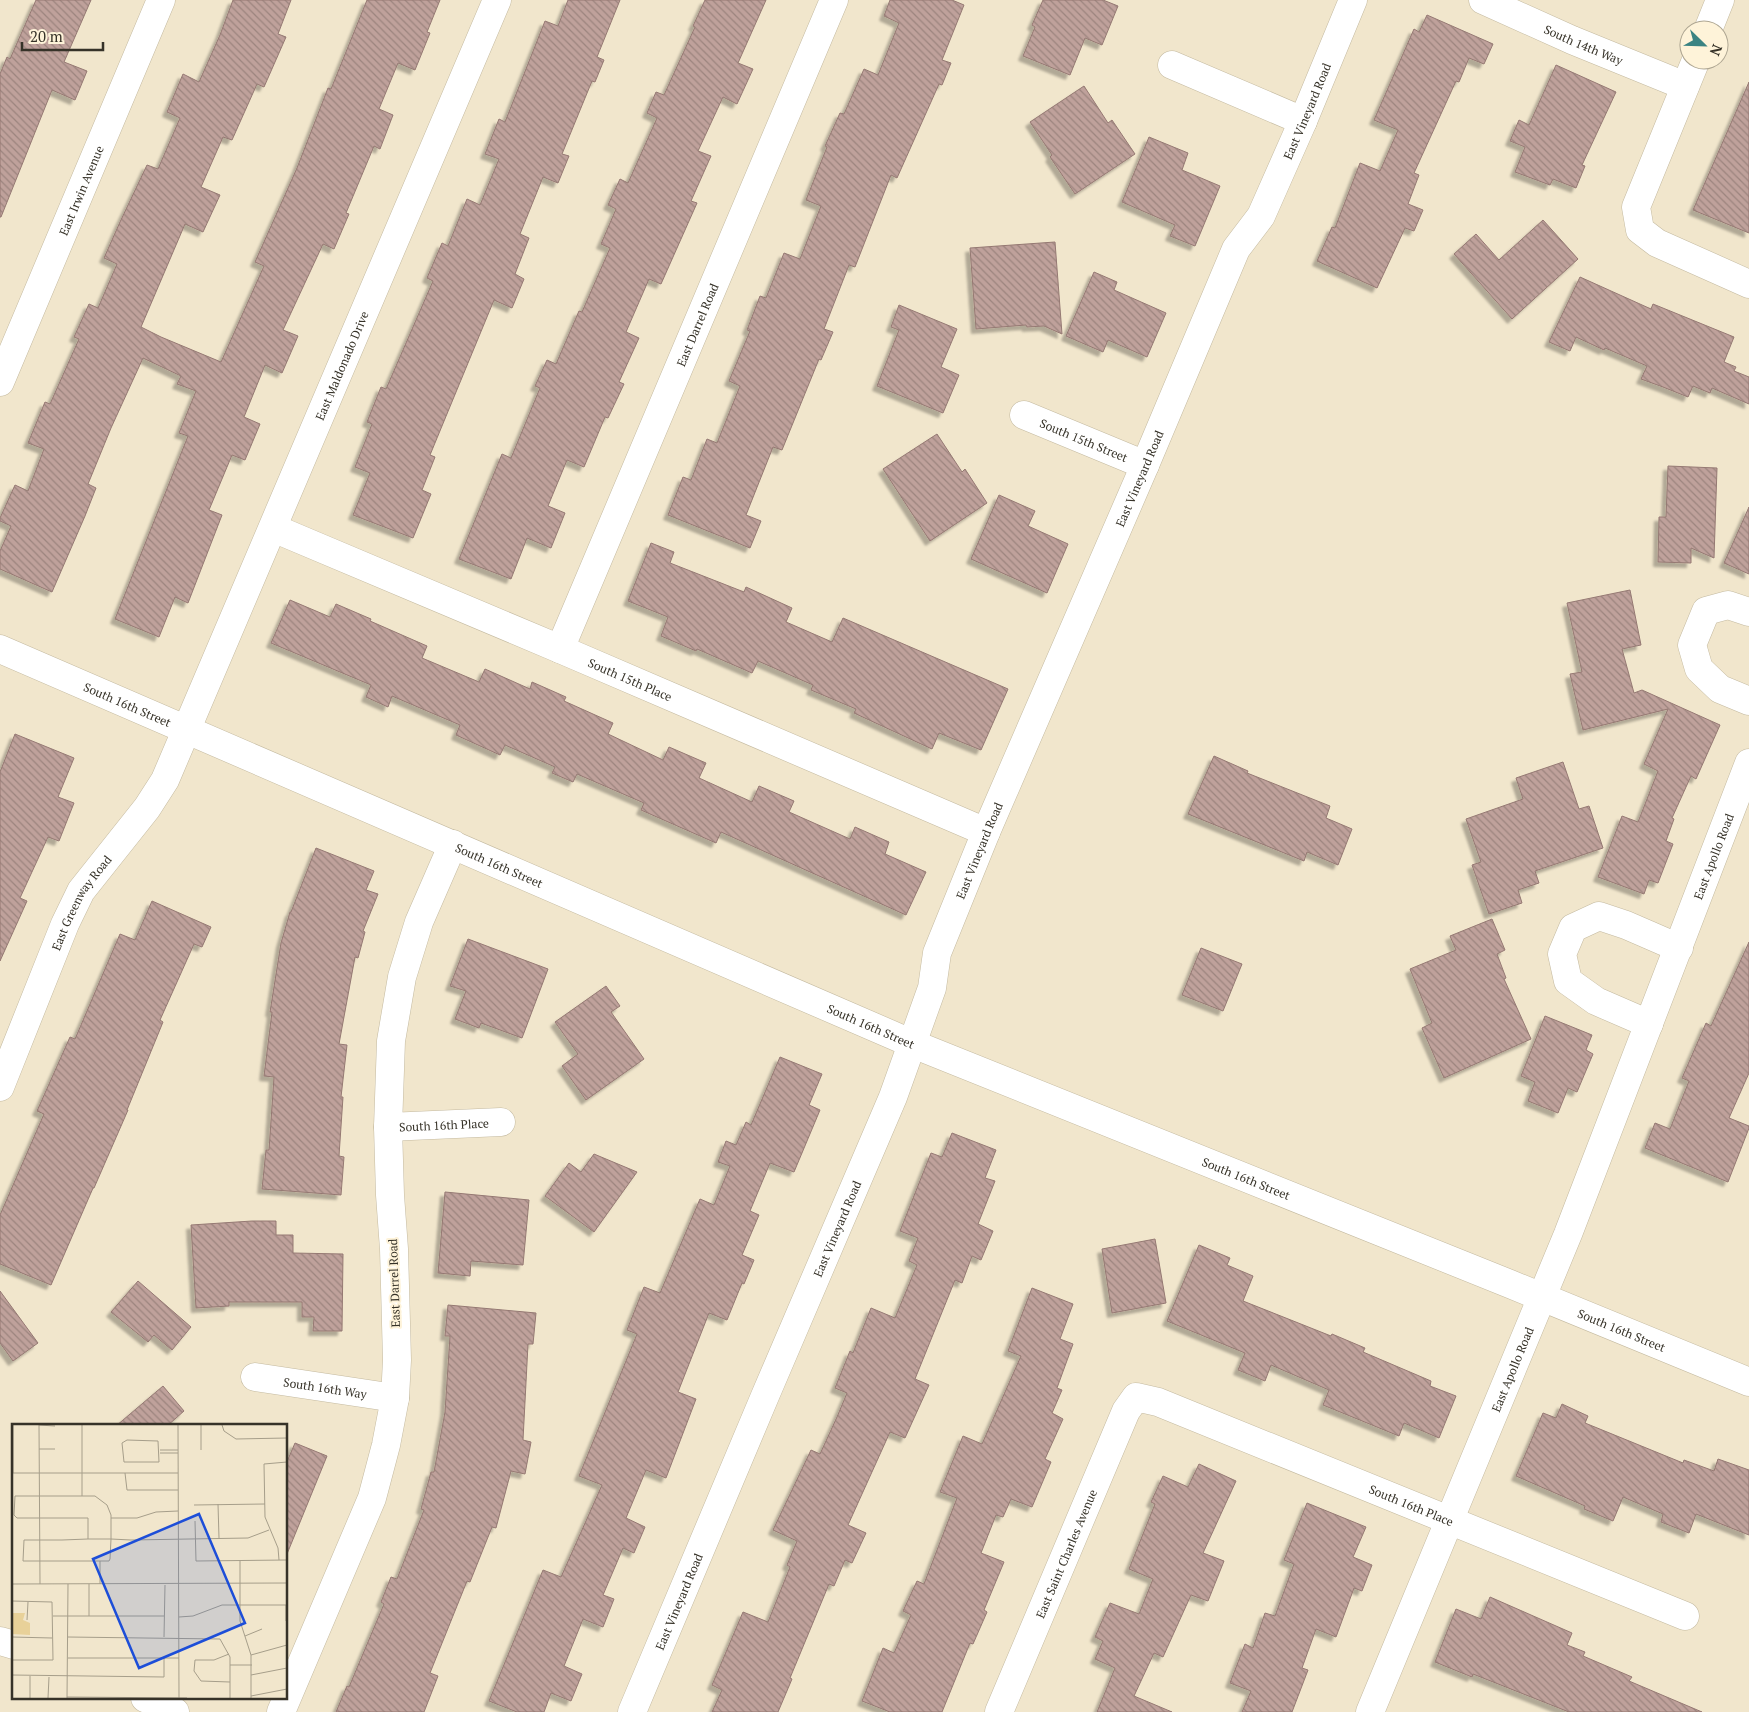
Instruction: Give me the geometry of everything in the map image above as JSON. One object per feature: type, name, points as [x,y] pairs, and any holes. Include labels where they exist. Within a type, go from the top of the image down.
[{"type":"street","name":"East Irwin Avenue","points":[[0,382],[161,0]]},
{"type":"street","name":"East Maldonado Drive","points":[[186,730],[497,0]]},
{"type":"street","name":"East Darrel Road","points":[[560,649],[834,0]]},
{"type":"street","name":"East Vineyard Road","points":[[632,1712],[894,1097],[932,988],[937,953],[986,832],[1236,249],[1261,216],[1353,0]]},
{"type":"street","name":"South 14th Way","points":[[1483,0],[1572,40],[1685,86]]},
{"type":"street","points":[[1712,20],[1720,0]]},
{"type":"street","points":[[1172,64],[1303,121]]},
{"type":"street","points":[[1692,70],[1636,207],[1640,230],[1657,243],[1749,284]]},
{"type":"street","name":"South 15th Street","points":[[1024,415],[1145,465]]},
{"type":"street","name":"South 15th Place","points":[[273,528],[986,832]]},
{"type":"street","points":[[1749,612],[1728,605],[1706,611],[1692,645],[1699,669],[1720,689],[1749,701]]},
{"type":"street","name":"South 16th Street","points":[[0,649],[912,1044],[1749,1382]]},
{"type":"street","name":"East Greenway Road","points":[[0,1087],[64,924],[81,891],[147,808],[165,780],[186,730]]},
{"type":"street","name":"East Apollo Road","points":[[1370,1712],[1542,1297],[1749,763]]},
{"type":"street","name":"East Darrel Road","points":[[288,1696],[372,1498],[386,1445],[395,1398],[396,1360],[394,1258],[388,1127],[391,1041],[402,977],[419,922],[453,844]]},
{"type":"street","points":[[1649,1024],[1596,1002],[1568,981],[1562,954],[1573,928],[1599,916],[1626,925],[1678,948]]},
{"type":"street","name":"South 16th Place","points":[[388,1127],[501,1122]]},
{"type":"street","name":"South 16th Way","points":[[255,1377],[395,1398]]},
{"type":"street","name":"South 16th Place","points":[[1136,1397],[1158,1402],[1685,1616]]},
{"type":"street","name":"East Saint Charles Avenue","points":[[999,1712],[1126,1410],[1136,1397]]},
{"type":"street","points":[[149,1700],[175,1712]]},
{"type":"street","name":"East Darrel Road","points":[[281,1712],[286,1700]]},
{"type":"building","points":[[36,0],[91,0],[64,62],[87,71],[75,100],[52,90],[0,217],[0,74],[7,57],[10,59]]},
{"type":"building","points":[[233,0],[291,0],[278,34],[286,37],[264,87],[257,84],[232,140],[223,137],[201,187],[220,195],[203,232],[185,224],[141,327],[221,362],[264,266],[255,262],[297,168],[328,88],[331,89],[367,0],[440,0],[427,32],[430,33],[415,70],[398,63],[379,109],[393,115],[380,149],[374,146],[346,213],[349,214],[334,249],[323,244],[283,330],[298,336],[282,373],[265,365],[244,417],[260,424],[245,460],[232,455],[209,510],[222,515],[188,603],[175,597],[159,637],[115,619],[188,436],[179,433],[196,391],[177,384],[181,376],[143,358],[88,484],[96,488],[52,592],[0,569],[0,551],[11,526],[0,521],[0,518],[15,485],[28,491],[44,449],[28,443],[45,402],[50,404],[79,339],[74,337],[89,304],[98,308],[117,264],[104,258],[120,222],[147,165],[158,169],[180,118],[167,112],[183,74],[199,82]]},
{"type":"building","points":[[568,0],[620,0],[597,57],[604,60],[595,82],[592,81],[562,154],[569,156],[558,183],[543,177],[520,234],[529,238],[515,274],[524,279],[512,308],[494,300],[430,455],[435,457],[422,490],[431,494],[413,538],[353,515],[370,473],[355,467],[372,424],[367,422],[381,387],[386,389],[433,281],[427,278],[442,243],[448,246],[467,199],[480,205],[499,159],[485,154],[499,119],[505,122],[545,21],[558,26]]},
{"type":"building","points":[[705,0],[766,0],[738,63],[753,69],[737,104],[723,97],[698,151],[711,156],[691,201],[697,203],[661,284],[649,279],[626,332],[639,338],[619,382],[624,384],[608,418],[605,417],[584,467],[567,460],[548,506],[565,513],[551,548],[527,538],[511,579],[459,559],[502,454],[511,458],[540,388],[535,386],[547,360],[556,364],[579,311],[582,312],[610,248],[601,244],[616,209],[608,205],[620,179],[628,183],[657,118],[647,113],[656,92],[664,95],[695,27],[693,26]]},
{"type":"building","points":[[890,0],[952,0],[964,5],[942,60],[951,63],[942,85],[939,84],[897,178],[891,175],[855,267],[849,265],[824,329],[833,332],[821,360],[819,359],[782,450],[773,447],[746,515],[761,521],[750,548],[668,515],[683,477],[691,480],[707,439],[717,443],[740,386],[729,381],[750,331],[747,330],[760,296],[766,298],[784,253],[800,259],[821,206],[806,200],[827,147],[825,146],[840,113],[844,114],[864,69],[878,75],[899,23],[884,16]]},
{"type":"building","points":[[1043,0],[1103,0],[1118,6],[1102,45],[1085,38],[1070,75],[1023,56],[1035,27],[1032,25]]},
{"type":"building","points":[[1427,15],[1493,44],[1484,64],[1469,58],[1459,82],[1456,81],[1414,173],[1419,175],[1408,204],[1423,210],[1414,231],[1405,228],[1377,288],[1317,261],[1332,227],[1335,228],[1360,163],[1380,171],[1398,130],[1374,120],[1414,29],[1419,32]]},
{"type":"building","points":[[1556,65],[1616,92],[1582,165],[1585,166],[1576,188],[1553,179],[1550,185],[1515,172],[1525,147],[1510,141],[1519,120],[1529,125]]},
{"type":"building","points":[[1749,82],[1749,233],[1693,210]]},
{"type":"building","points":[[1084,86],[1108,123],[1112,120],[1135,154],[1075,194],[1050,157],[1052,155],[1030,122]]},
{"type":"building","points":[[1149,137],[1188,153],[1182,170],[1220,186],[1195,246],[1170,236],[1175,225],[1122,202]]},
{"type":"building","points":[[1543,220],[1578,259],[1512,319],[1454,254],[1476,234],[1499,260]]},
{"type":"building","points":[[1055,242],[1062,334],[1044,326],[1027,327],[1026,325],[976,329],[970,248]]},
{"type":"building","points":[[1094,272],[1117,282],[1114,290],[1166,313],[1147,357],[1108,340],[1103,352],[1066,336]]},
{"type":"building","points":[[1580,277],[1651,309],[1653,304],[1734,337],[1724,362],[1736,367],[1734,371],[1749,377],[1749,404],[1712,388],[1710,393],[1693,386],[1688,397],[1641,379],[1647,366],[1576,337],[1570,351],[1549,342]]},
{"type":"building","points":[[899,305],[957,329],[941,367],[959,375],[943,413],[877,386],[899,330],[891,327]]},
{"type":"building","points":[[937,434],[962,472],[965,469],[987,503],[930,541],[883,469]]},
{"type":"building","points":[[1668,466],[1717,468],[1714,558],[1691,548],[1691,563],[1658,562],[1659,517],[1666,517]]},
{"type":"building","points":[[999,495],[1035,511],[1028,526],[1068,544],[1047,593],[971,559]]},
{"type":"building","points":[[1749,507],[1749,574],[1724,563]]},
{"type":"building","points":[[651,543],[674,552],[670,563],[744,592],[746,587],[792,608],[786,622],[832,642],[843,618],[1008,689],[981,750],[939,733],[932,749],[854,713],[856,709],[811,690],[813,685],[758,661],[752,673],[697,649],[696,651],[661,636],[668,617],[628,601]]},
{"type":"building","points":[[1630,590],[1641,645],[1622,649],[1634,693],[1642,690],[1720,725],[1696,779],[1691,776],[1672,818],[1674,819],[1666,841],[1673,844],[1658,883],[1649,880],[1644,894],[1598,877],[1622,816],[1638,822],[1658,771],[1644,764],[1668,709],[1583,730],[1570,674],[1582,672],[1567,603]]},
{"type":"building","points":[[290,600],[330,617],[336,604],[371,619],[370,621],[427,646],[422,658],[479,682],[485,669],[530,689],[532,682],[566,697],[564,701],[613,723],[608,734],[663,760],[669,747],[706,763],[699,778],[752,802],[759,786],[794,801],[789,812],[850,839],[855,827],[889,842],[885,854],[926,872],[906,915],[721,832],[716,843],[641,810],[644,803],[577,774],[573,782],[552,773],[555,767],[505,745],[500,755],[456,735],[460,725],[392,696],[388,707],[366,697],[371,685],[271,643]]},
{"type":"building","points":[[15,734],[74,758],[58,797],[74,803],[59,841],[48,837],[20,898],[27,901],[0,961],[0,772]]},
{"type":"building","points":[[1214,756],[1248,771],[1247,773],[1330,806],[1326,818],[1352,829],[1338,865],[1307,852],[1304,861],[1188,814]]},
{"type":"building","points":[[1563,762],[1579,809],[1589,806],[1603,848],[1535,871],[1539,883],[1518,890],[1522,903],[1489,914],[1472,865],[1481,862],[1466,819],[1523,799],[1516,778]]},
{"type":"building","points":[[316,848],[374,871],[366,890],[378,894],[363,931],[365,932],[358,958],[355,957],[339,1044],[347,1045],[341,1097],[343,1097],[339,1156],[344,1157],[341,1195],[262,1189],[266,1150],[269,1150],[274,1077],[264,1076],[272,1012],[270,1012],[281,943],[290,912]]},
{"type":"building","points":[[152,901],[211,927],[202,947],[194,944],[160,1020],[163,1022],[128,1110],[51,1285],[0,1264],[0,1215],[44,1114],[37,1111],[70,1037],[75,1039],[120,934],[135,940]]},
{"type":"building","points":[[1492,919],[1505,950],[1497,954],[1506,978],[1504,979],[1531,1039],[1444,1078],[1422,1028],[1432,1023],[1410,969],[1456,950],[1450,936]]},
{"type":"building","points":[[468,939],[548,969],[522,1038],[481,1023],[479,1028],[455,1019],[466,991],[450,986]]},
{"type":"building","points":[[1749,942],[1749,1073],[1729,1118],[1749,1126],[1749,1128],[1728,1182],[1645,1148],[1655,1123],[1670,1129],[1689,1081],[1682,1078],[1706,1023],[1711,1026]]},
{"type":"building","points":[[1201,948],[1242,964],[1223,1011],[1182,995]]},
{"type":"building","points":[[606,986],[620,1006],[611,1012],[644,1059],[586,1100],[562,1066],[578,1054],[555,1022]]},
{"type":"building","points":[[1545,1016],[1592,1035],[1586,1050],[1593,1054],[1577,1092],[1568,1088],[1558,1113],[1528,1101],[1535,1082],[1521,1076]]},
{"type":"building","points":[[780,1057],[822,1074],[809,1105],[820,1110],[794,1172],[770,1163],[750,1211],[759,1215],[742,1255],[754,1260],[744,1284],[742,1283],[727,1320],[709,1313],[678,1392],[696,1399],[666,1478],[646,1470],[626,1518],[645,1527],[634,1553],[623,1548],[603,1595],[614,1599],[603,1627],[583,1619],[564,1666],[582,1674],[571,1701],[551,1693],[544,1712],[517,1712],[489,1701],[543,1570],[561,1577],[602,1485],[579,1476],[637,1334],[627,1330],[644,1287],[660,1293],[700,1199],[714,1205],[730,1166],[718,1162],[726,1141],[736,1145],[746,1122],[751,1125]]},
{"type":"building","points":[[952,1133],[996,1150],[985,1178],[995,1181],[978,1224],[993,1231],[981,1260],[972,1256],[962,1283],[955,1280],[915,1379],[929,1385],[905,1438],[890,1432],[848,1525],[866,1533],[852,1563],[845,1560],[834,1586],[829,1584],[778,1712],[712,1712],[722,1690],[712,1685],[743,1612],[768,1622],[790,1567],[787,1565],[797,1541],[773,1530],[811,1450],[820,1454],[837,1417],[847,1393],[835,1388],[850,1351],[853,1353],[871,1308],[895,1318],[917,1265],[909,1261],[918,1238],[900,1231],[931,1153],[942,1157]]},
{"type":"building","points":[[594,1154],[637,1172],[594,1232],[545,1196],[569,1163],[581,1172]]},
{"type":"building","points":[[445,1192],[529,1200],[523,1265],[471,1261],[470,1276],[438,1273]]},
{"type":"building","points":[[276,1221],[276,1235],[293,1235],[293,1253],[343,1254],[342,1331],[313,1331],[314,1317],[302,1317],[302,1302],[229,1302],[229,1306],[196,1308],[191,1225]]},
{"type":"building","points":[[1155,1239],[1166,1303],[1112,1313],[1102,1249]]},
{"type":"building","points":[[1199,1245],[1230,1258],[1227,1265],[1253,1276],[1243,1301],[1365,1348],[1363,1352],[1431,1381],[1430,1386],[1456,1396],[1439,1438],[1404,1423],[1399,1436],[1323,1405],[1329,1390],[1271,1365],[1265,1381],[1238,1370],[1245,1353],[1167,1321]]},
{"type":"building","points":[[138,1281],[191,1327],[172,1350],[154,1335],[148,1342],[111,1312]]},
{"type":"building","points":[[1032,1288],[1073,1304],[1060,1339],[1073,1344],[1057,1388],[1062,1390],[1052,1413],[1063,1419],[1045,1459],[1051,1462],[1032,1507],[1011,1499],[1003,1517],[996,1515],[981,1553],[1004,1562],[984,1610],[987,1612],[973,1644],[970,1643],[942,1712],[890,1712],[862,1701],[883,1648],[894,1653],[911,1615],[903,1611],[917,1581],[924,1584],[957,1498],[940,1492],[963,1436],[982,1444],[1021,1356],[1008,1351]]},
{"type":"building","points":[[0,1291],[38,1343],[13,1361],[0,1343]]},
{"type":"building","points":[[448,1305],[536,1313],[533,1344],[528,1344],[523,1440],[531,1442],[525,1474],[511,1471],[496,1528],[492,1527],[470,1582],[467,1581],[430,1673],[438,1676],[424,1712],[336,1712],[347,1686],[349,1687],[384,1604],[381,1602],[391,1577],[397,1579],[424,1510],[421,1509],[431,1472],[434,1472],[445,1412],[450,1336],[445,1336]]},
{"type":"building","points":[[163,1386],[184,1411],[169,1424],[118,1424]]},
{"type":"building","points":[[1562,1404],[1588,1416],[1585,1423],[1683,1463],[1684,1460],[1714,1471],[1718,1459],[1749,1470],[1749,1535],[1696,1514],[1689,1533],[1661,1522],[1663,1514],[1623,1497],[1613,1521],[1584,1509],[1585,1506],[1516,1476],[1543,1413],[1556,1418]]},
{"type":"building","points":[[295,1443],[327,1456],[288,1552],[288,1459]]},
{"type":"building","points":[[1199,1464],[1236,1481],[1203,1553],[1224,1561],[1208,1601],[1191,1595],[1163,1657],[1154,1653],[1134,1696],[1172,1712],[1097,1712],[1115,1668],[1095,1659],[1103,1641],[1095,1637],[1110,1603],[1139,1614],[1153,1579],[1129,1569],[1155,1504],[1151,1502],[1163,1476],[1188,1487]]},
{"type":"building","points":[[1307,1503],[1366,1527],[1353,1557],[1372,1565],[1362,1591],[1354,1588],[1336,1637],[1316,1629],[1302,1668],[1308,1670],[1292,1712],[1242,1712],[1251,1691],[1230,1683],[1245,1644],[1253,1648],[1265,1613],[1275,1616],[1294,1564],[1284,1560]]},
{"type":"building","points":[[1490,1597],[1572,1633],[1567,1645],[1585,1652],[1583,1656],[1632,1677],[1629,1681],[1702,1712],[1569,1712],[1473,1674],[1472,1677],[1435,1662],[1456,1609],[1481,1619]]}]
